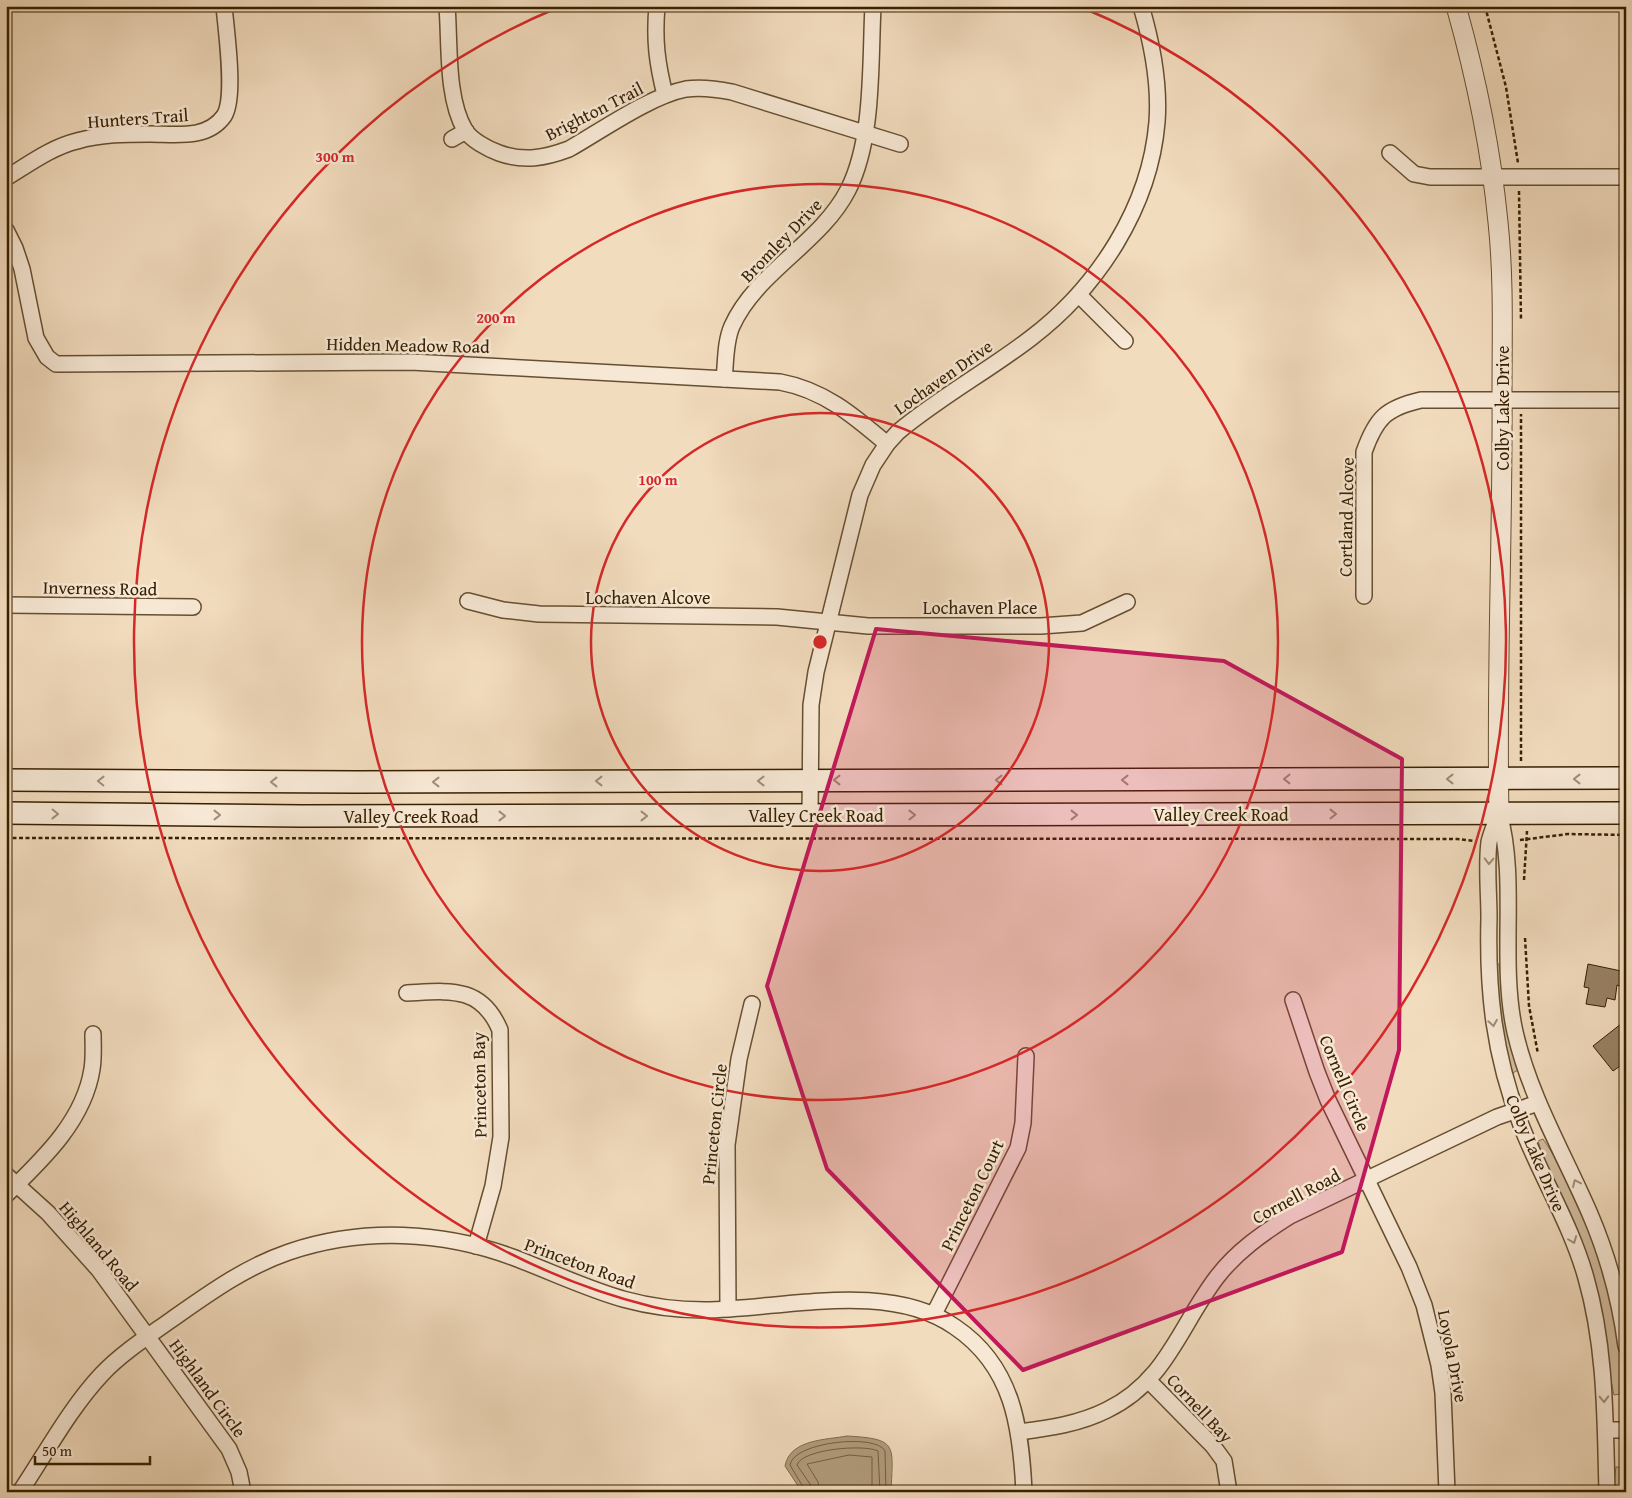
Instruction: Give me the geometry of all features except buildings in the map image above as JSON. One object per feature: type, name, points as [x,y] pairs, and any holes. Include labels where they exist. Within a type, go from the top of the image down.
[{"type":"main road","name":"Valley Creek Road","points":[[6,780],[810,781],[1626,778]]},
{"type":"main road","name":"Valley Creek Road","points":[[6,813],[292,816],[1626,813]]},
{"type":"street","name":"Hunters Trail","points":[[6,178],[52,151],[76,141],[103,136],[193,134],[211,130],[224,115],[230,98],[224,6]]},
{"type":"street","points":[[447,6],[454,99],[466,131],[452,138]]},
{"type":"street","points":[[657,6],[655,30],[656,61],[665,95]]},
{"type":"street","name":"Bromley Drive","points":[[724,378],[727,341],[732,325],[754,294],[836,210],[852,182],[866,134],[873,6]]},
{"type":"street","name":"Lochaven Drive","points":[[810,815],[811,705],[816,672],[860,496],[873,466],[887,444],[911,422],[1032,337],[1079,295],[1106,261],[1128,219],[1151,156],[1157,122],[1157,80],[1153,55],[1140,6]]},
{"type":"street","name":"Colby Lake Drive","points":[[1456,6],[1477,83],[1493,177],[1501,260],[1502,400],[1499,814],[1507,841],[1507,948],[1511,1009],[1524,1065],[1538,1103],[1599,1236],[1614,1284],[1626,1346]]},
{"type":"street","name":"Brighton Trail","points":[[466,131],[488,148],[506,156],[516,159],[538,158],[569,149],[665,95],[710,88],[732,92],[900,144]]},
{"type":"street","points":[[1390,153],[1414,174],[1430,177],[1626,177]]},
{"type":"street","name":"Hidden Meadow Road","points":[[6,230],[22,269],[36,338],[44,353],[56,364],[412,362],[724,378],[801,386],[824,395],[845,408],[887,444]]},
{"type":"street","points":[[1079,295],[1125,341]]},
{"type":"street","name":"Cortland Alcove","points":[[1364,596],[1364,452],[1371,432],[1385,413],[1400,405],[1421,400],[1626,400]]},
{"type":"street","name":"Lochaven Alcove","points":[[468,601],[503,610],[539,614],[755,616],[794,618],[829,624]]},
{"type":"street","name":"Lochaven Place","points":[[829,624],[1002,626],[1074,624],[1082,623],[1126,602]]},
{"type":"street","name":"Inverness Road","points":[[6,605],[193,607]]},
{"type":"street","name":"Colby Lake Drive","points":[[1499,814],[1489,841],[1489,988],[1497,1047],[1516,1110],[1571,1234],[1588,1283],[1599,1339],[1606,1430],[1607,1492]]},
{"type":"street","name":"Princeton Bay","points":[[407,994],[453,991],[468,995],[481,1003],[494,1016],[500,1030],[500,1137],[493,1186],[476,1246]]},
{"type":"street","name":"Cornell Circle","points":[[1292,1000],[1316,1072],[1367,1179]]},
{"type":"street","name":"Princeton Circle","points":[[728,1308],[725,1173],[727,1145],[739,1059],[752,1004]]},
{"type":"street","points":[[9,1184],[69,1125],[83,1099],[92,1069],[93,1034]]},
{"type":"street","name":"Princeton Court","points":[[934,1314],[1018,1148],[1023,1123],[1026,1056]]},
{"type":"street","name":"Cornell Road","points":[[1019,1432],[1081,1421],[1109,1409],[1148,1380],[1169,1355],[1218,1275],[1239,1252],[1262,1233],[1290,1216],[1367,1179],[1516,1110],[1538,1103]]},
{"type":"street","name":"Loyola Drive","points":[[1367,1179],[1409,1267],[1424,1305],[1433,1336],[1443,1393],[1447,1492]]},
{"type":"street","name":"Highland Road","points":[[9,1184],[48,1213],[76,1243],[99,1270],[147,1337]]},
{"type":"street","name":"Princeton Road","points":[[20,1492],[84,1396],[102,1374],[147,1337],[224,1283],[287,1252],[319,1244],[387,1235],[417,1236],[476,1246],[514,1258],[614,1298],[648,1306],[678,1309],[728,1308],[880,1301],[912,1306],[934,1314],[972,1339],[989,1358],[1013,1404],[1019,1432],[1024,1492]]},
{"type":"street","name":"Highland Circle","points":[[147,1337],[229,1449],[239,1472],[243,1492]]},
{"type":"street","name":"Cornell Bay","points":[[1148,1380],[1213,1446],[1224,1462],[1229,1492]]},
{"type":"street","points":[[1606,1430],[1626,1430]]},
{"type":"path","points":[[1485,6],[1506,87],[1518,164]]},
{"type":"path","points":[[1519,191],[1521,329]]},
{"type":"path","points":[[1520,754],[1521,413]]},
{"type":"path","points":[[1524,882],[1527,840],[1568,834],[1626,835]]},
{"type":"path","points":[[6,838],[1079,837],[1457,839],[1471,841]]},
{"type":"path","points":[[1524,935],[1528,998],[1539,1059]]},
{"type":"highlighted area","points":[[876,629],[1224,661],[1402,759],[1399,1050],[1342,1252],[1023,1370],[827,1169],[767,986]]},
{"type":"shaded area","points":[[1495,964],[1499,964],[1518,1070],[1513,1073],[1503,1049]]},
{"type":"shaded area","points":[[1543,1139],[1560,1165],[1575,1195],[1601,1261],[1618,1330],[1621,1363],[1620,1394],[1614,1395],[1609,1371],[1538,1141]]},
{"type":"shaded area","points":[[1616,1467],[1622,1467],[1626,1492],[1613,1492]]},
{"type":"water","points":[[847,1436],[876,1439],[884,1442],[889,1447],[892,1463],[891,1492],[802,1492],[785,1466],[788,1457],[794,1450],[810,1442]]}]
